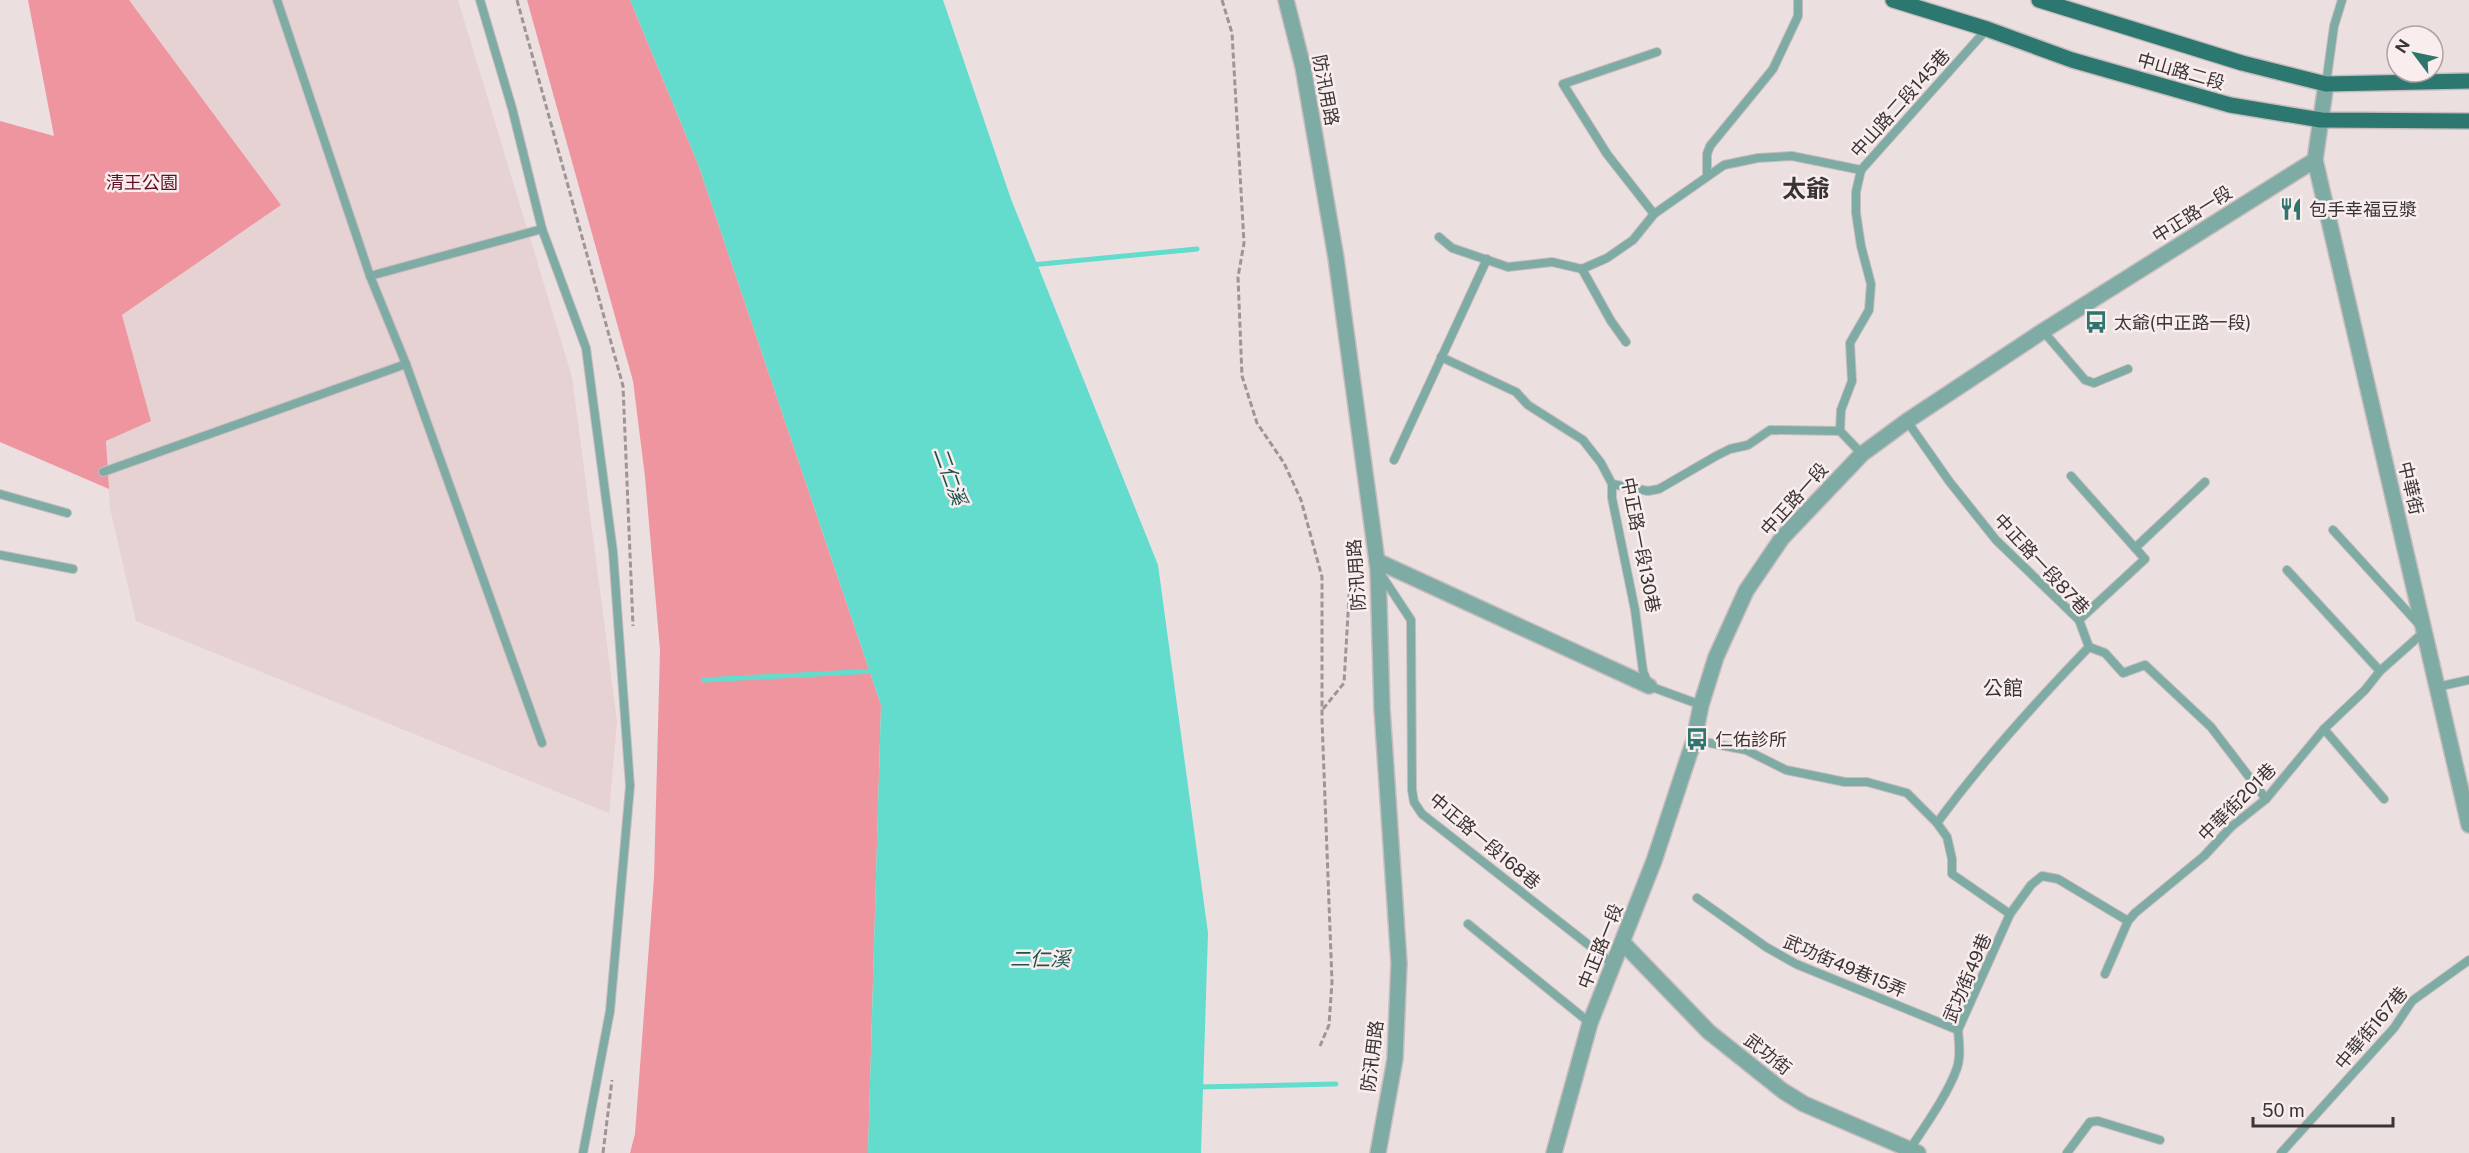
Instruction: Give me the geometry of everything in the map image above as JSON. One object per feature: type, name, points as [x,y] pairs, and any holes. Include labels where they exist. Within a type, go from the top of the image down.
[{"type":"main road","name":"中山路二段","points":[[1893,0],[1987,29],[2072,60],[2230,105],[2321,120],[2469,121]]},
{"type":"main road","name":"中山路二段","points":[[2039,0],[2242,63],[2326,84],[2469,81]]},
{"type":"street","name":"防汛用路","points":[[1286,0],[1303,67],[1336,258],[1377,565],[1382,709],[1399,963],[1395,1059],[1378,1153]]},
{"type":"street","points":[[2315,160],[2326,84]]},
{"type":"street","name":"中正路一段","points":[[1554,1153],[1590,1023],[1654,861],[1694,740],[1701,705],[1716,657],[1746,591],[1782,538],[1862,454],[1907,421],[2043,331],[2315,160]]},
{"type":"street","name":"中華街","points":[[2315,160],[2468,818]]},
{"type":"street","points":[[1377,565],[1649,686]]},
{"type":"street","name":"武功街","points":[[1623,943],[1709,1032],[1783,1091],[1804,1104],[1914,1151]]},
{"type":"lane","points":[[277,0],[370,276],[406,364],[542,743]]},
{"type":"lane","points":[[480,0],[512,108],[542,229],[586,348],[613,552],[630,786],[610,1011],[583,1153]]},
{"type":"lane","points":[[1707,176],[1707,154],[1710,146],[1773,69],[1798,16],[1798,0]]},
{"type":"lane","points":[[2326,84],[2334,26],[2342,0]]},
{"type":"lane","name":"中山路二段145巷","points":[[1582,269],[1607,258],[1634,240],[1654,213],[1724,165],[1758,158],[1792,156],[1861,170],[1987,29]]},
{"type":"lane","points":[[1654,213],[1607,154],[1563,84],[1657,52]]},
{"type":"lane","points":[[1840,431],[1841,410],[1852,381],[1850,343],[1869,310],[1870,301],[1871,284],[1861,246],[1856,213],[1856,192],[1861,170]]},
{"type":"lane","points":[[370,276],[542,229]]},
{"type":"lane","points":[[1439,237],[1452,248],[1508,267],[1552,262],[1582,269],[1611,321],[1626,342]]},
{"type":"lane","points":[[1394,460],[1488,259]]},
{"type":"lane","points":[[2043,331],[2085,380],[2094,383],[2128,369]]},
{"type":"lane","name":"中正路一段130巷","points":[[1441,357],[1516,392],[1528,405],[1583,440],[1602,463],[1612,484],[1612,498],[1635,610],[1643,671],[1649,686]]},
{"type":"lane","points":[[103,472],[406,364]]},
{"type":"lane","name":"中正路一段87巷","points":[[1907,421],[1949,482],[1996,540],[2079,620],[2089,647]]},
{"type":"lane","points":[[1612,484],[1648,491],[1659,489],[1730,449],[1748,445],[1770,430],[1840,431],[1862,454]]},
{"type":"lane","points":[[2071,476],[2145,559],[2079,620]]},
{"type":"lane","points":[[2135,548],[2205,482]]},
{"type":"lane","points":[[0,494],[67,513]]},
{"type":"lane","points":[[2333,530],[2425,630]]},
{"type":"lane","points":[[0,555],[73,569]]},
{"type":"lane","name":"中正路一段168巷","points":[[1377,565],[1411,620],[1414,802],[1422,814],[1613,964]]},
{"type":"lane","points":[[2287,570],[2380,671]]},
{"type":"lane","name":"中華街201巷","points":[[2106,974],[2128,921],[2140,908],[2204,856],[2231,827],[2266,799],[2324,729],[2365,690],[2380,671],[2425,630]]},
{"type":"lane","points":[[1937,823],[1977,769],[2008,733],[2089,647],[2105,653],[2123,673],[2145,665],[2211,727],[2266,799]]},
{"type":"lane","points":[[2438,687],[2469,680]]},
{"type":"lane","points":[[1649,686],[1701,705]]},
{"type":"lane","points":[[2324,729],[2384,799]]},
{"type":"lane","points":[[1694,740],[1746,750],[1786,770],[1845,782],[1867,782],[1907,793],[1937,823],[1947,837],[1952,859],[1952,874],[2010,914]]},
{"type":"lane","name":"武功街49巷","points":[[1914,1151],[1958,1067],[1960,1048],[1958,1030],[2010,914],[2031,885],[2042,876],[2058,879],[2128,921]]},
{"type":"lane","name":"武功街49巷15弄","points":[[1697,898],[1766,947],[1796,964],[1958,1030]]},
{"type":"lane","points":[[1468,924],[1590,1023]]},
{"type":"lane","name":"中華街167巷","points":[[2281,1153],[2394,1028],[2412,1000],[2469,960]]},
{"type":"lane","points":[[2067,1153],[2090,1122],[2098,1121],[2160,1140]]},
{"type":"path","points":[[1222,0],[1232,33],[1244,232],[1238,277],[1242,376],[1257,423],[1284,463],[1301,500],[1322,577],[1322,710],[1332,982],[1329,1025],[1320,1046]]},
{"type":"path","points":[[1322,710],[1344,683],[1352,545],[1374,537]]},
{"type":"shaded area","points":[[129,0],[458,0],[572,377],[617,721],[609,813],[136,621],[110,508],[106,441],[151,421],[122,315],[281,205]]},
{"type":"green space","name":"清王公園","points":[[28,0],[129,0],[281,205],[122,315],[151,421],[106,441],[109,489],[0,442],[0,121],[54,136]]},
{"type":"green space","points":[[527,0],[630,0],[698,164],[881,705],[868,1153],[630,1153],[635,1134],[654,878],[660,650],[645,477],[633,381]]},
{"type":"water","name":"二仁溪","points":[[630,0],[943,0],[1011,199],[1158,565],[1208,933],[1201,1153],[868,1153],[881,705],[698,164]]},
{"type":"waterway","points":[[1031,265],[1197,249]]},
{"type":"waterway","points":[[704,680],[876,671]]},
{"type":"waterway","points":[[1197,1087],[1336,1084]]},
{"type":"place","name":"包手幸福豆漿","points":[[2291,209]]},
{"type":"place","name":"太爺(中正路一段)","points":[[2096,322]]},
{"type":"place","name":"仁佑診所","points":[[1697,739]]},
{"type":"district","name":"太爺","points":[[1806,188]]},
{"type":"district","name":"公館","points":[[2003,688]]}]
